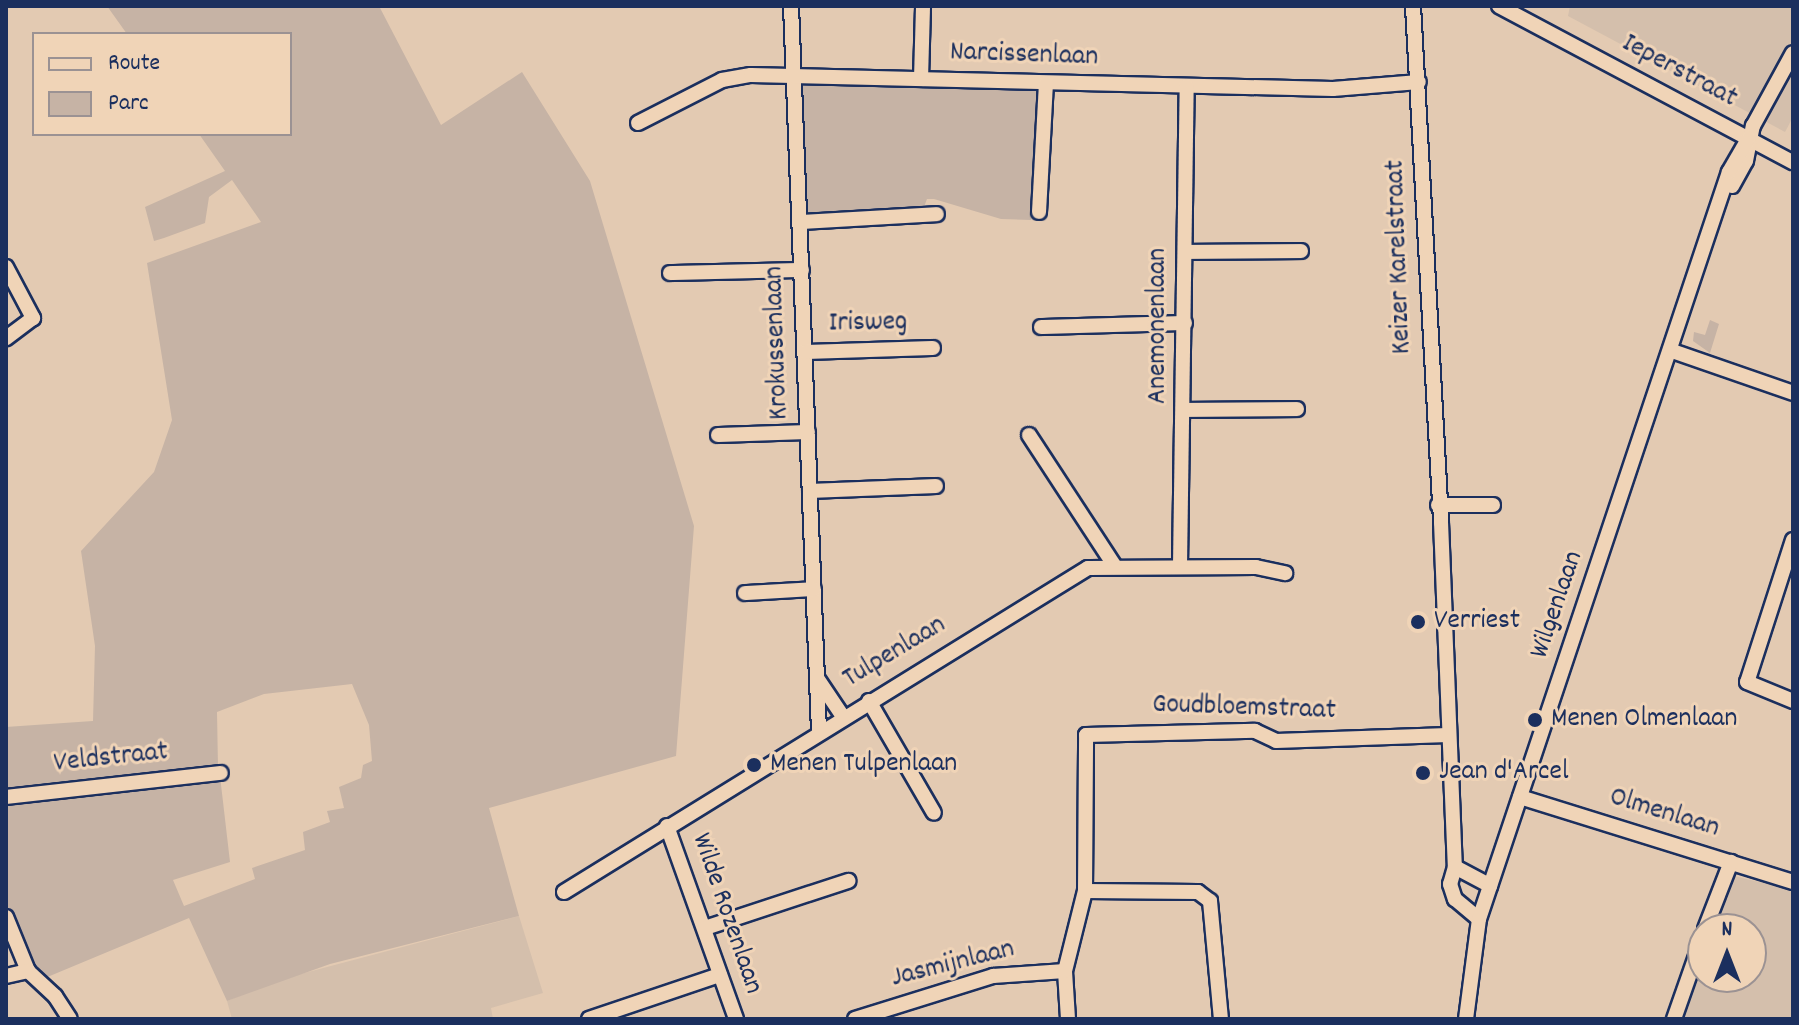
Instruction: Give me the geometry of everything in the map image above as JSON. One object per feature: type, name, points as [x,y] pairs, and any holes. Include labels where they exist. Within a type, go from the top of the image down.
[{"type":"street","name":"Krokussenlaan","points":[[791,6],[819,730]]},
{"type":"street","points":[[921,79],[923,6]]},
{"type":"street","name":"Keizer Karelstraat","points":[[1413,6],[1455,867],[1450,884],[1455,899],[1479,919]]},
{"type":"street","name":"Ieperstraat","points":[[1499,6],[1751,132],[1793,162]]},
{"type":"street","name":"Wilgenlaan","points":[[1466,1019],[1479,919],[1520,797],[1719,211],[1746,161],[1751,132],[1793,53]]},
{"type":"street","name":"Narcissenlaan","points":[[638,123],[722,80],[794,76],[1333,89],[1419,82]]},
{"type":"street","points":[[1039,212],[1046,83]]},
{"type":"street","name":"Anemonenlaan","points":[[1180,566],[1185,410],[1187,86]]},
{"type":"street","points":[[800,222],[937,214]]},
{"type":"street","points":[[1185,252],[1301,251]]},
{"type":"street","points":[[6,267],[33,318],[6,338]]},
{"type":"street","points":[[670,273],[802,270]]},
{"type":"street","points":[[1041,327],[1185,323]]},
{"type":"street","name":"Irisweg","points":[[805,352],[933,348]]},
{"type":"street","points":[[1672,351],[1793,393]]},
{"type":"street","points":[[1185,410],[1297,409]]},
{"type":"street","points":[[718,435],[808,432]]},
{"type":"street","points":[[1029,435],[1114,565]]},
{"type":"street","points":[[810,491],[936,486]]},
{"type":"street","points":[[1438,505],[1493,505]]},
{"type":"street","points":[[1793,540],[1747,682],[1793,701]]},
{"type":"street","name":"Tulpenlaan","points":[[564,892],[842,715],[1067,577],[1114,565],[1256,567],[1285,573]]},
{"type":"street","points":[[745,593],[814,589]]},
{"type":"street","points":[[817,678],[842,715]]},
{"type":"street","points":[[869,701],[934,813]]},
{"type":"street","name":"Goudbloemstraat","points":[[1068,1019],[1065,971],[1085,891],[1083,740],[1092,732],[1255,731],[1276,741],[1448,735]]},
{"type":"street","name":"Veldstraat","points":[[6,797],[221,773]]},
{"type":"street","name":"Olmenlaan","points":[[1520,797],[1793,882]]},
{"type":"street","name":"Wilde Rozenlaan","points":[[667,826],[736,1019]]},
{"type":"street","points":[[1711,913],[1731,862]]},
{"type":"street","points":[[1455,867],[1490,886]]},
{"type":"street","points":[[705,928],[848,881]]},
{"type":"street","points":[[1085,891],[1198,892],[1210,901],[1221,1019]]},
{"type":"street","points":[[6,917],[28,971],[55,996],[70,1019]]},
{"type":"street","points":[[6,976],[28,971]]},
{"type":"street","name":"Jasmijnlaan","points":[[855,1019],[993,976],[1065,971]]},
{"type":"street","points":[[589,1019],[720,975]]},
{"type":"street","points":[[1674,1019],[1687,982]]},
{"type":"shaded area","points":[[1570,6],[1793,6],[1793,117],[1785,132],[1568,16]]},
{"type":"shaded area","points":[[1734,876],[1793,890],[1793,1019],[1682,1019],[1691,993],[1767,993],[1767,913],[1719,913]]},
{"type":"shaded area","points":[[519,916],[543,993],[491,1008],[493,1019],[232,1019],[227,1001],[278,980]]},
{"type":"green space","points":[[107,6],[379,6],[441,125],[522,72],[590,181],[694,526],[676,756],[489,808],[519,916],[330,964],[227,1001],[189,918],[45,978],[20,940],[6,903],[6,800],[220,776],[230,862],[173,880],[184,906],[255,879],[252,868],[305,850],[303,832],[330,822],[327,811],[344,808],[339,787],[361,778],[363,765],[372,761],[369,725],[352,684],[264,694],[217,712],[218,767],[6,792],[6,727],[93,721],[95,646],[81,551],[154,472],[172,420],[147,263],[261,222],[232,180],[209,197],[205,223],[164,238],[154,241],[145,207],[225,171],[200,136],[292,136],[292,32],[126,32]]},
{"type":"green space","points":[[802,84],[1038,90],[1031,220],[1001,219],[934,199],[927,199],[922,212],[807,214]]},
{"type":"green space","points":[[1710,320],[1719,324],[1710,353],[1693,341],[1694,332],[1705,335]]},
{"type":"place","name":"Verriest","points":[[1418,622]]},
{"type":"place","name":"Menen Olmenlaan","points":[[1535,720]]},
{"type":"place","name":"Menen Tulpenlaan","points":[[754,765]]},
{"type":"place","name":"Jean d'Arcel","points":[[1423,773]]}]
